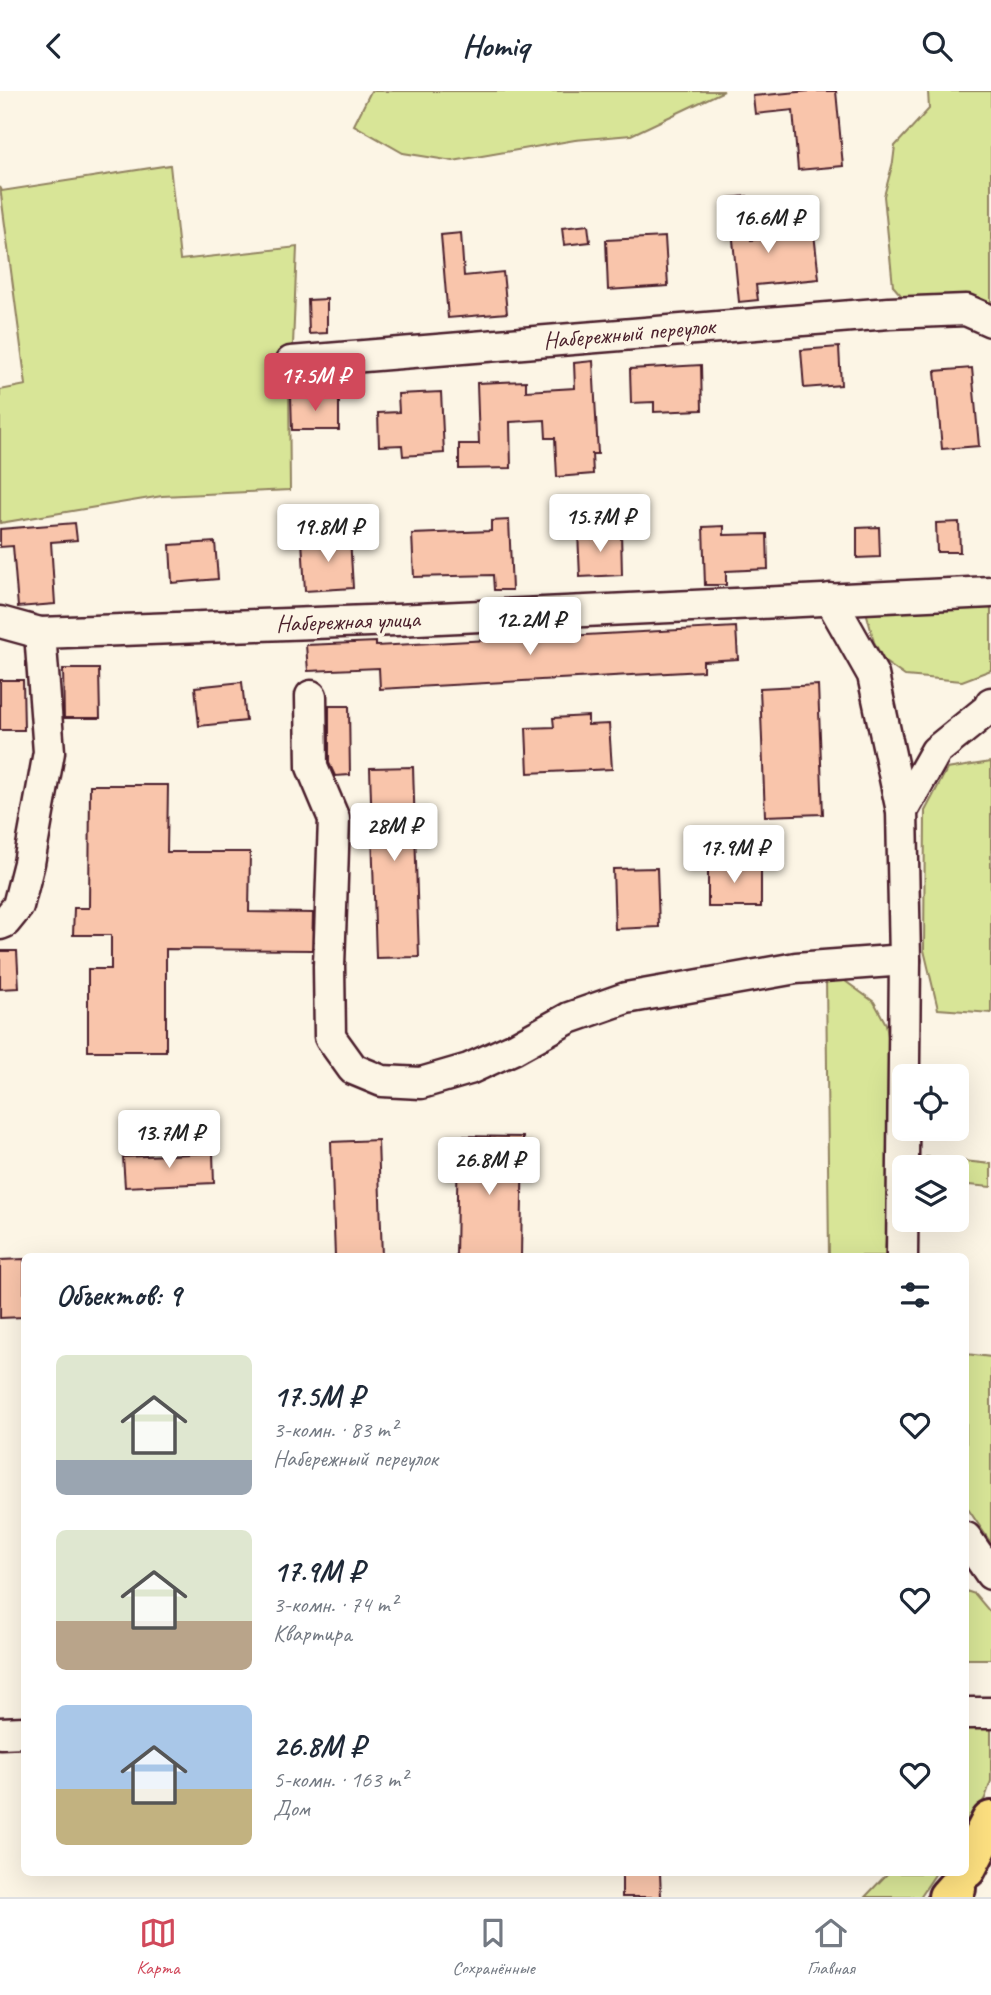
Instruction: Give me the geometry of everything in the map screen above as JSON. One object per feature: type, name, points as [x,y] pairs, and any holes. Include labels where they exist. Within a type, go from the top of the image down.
[{"type":"main road","points":[[969,1864],[991,1821]]},
{"type":"street","name":"Набережный переулок","points":[[291,362],[861,315],[979,316]]},
{"type":"street","name":"Набережная улица","points":[[0,622],[40,633],[991,592]]},
{"type":"street","points":[[830,599],[873,675],[902,811],[905,960],[902,1253]]},
{"type":"street","points":[[0,924],[5,922],[18,906],[29,863],[49,752],[40,633]]},
{"type":"street","points":[[311,696],[312,767],[334,819],[329,965],[330,1037],[354,1069],[382,1081],[421,1083],[469,1069],[515,1048],[569,1018],[626,998],[796,968],[905,960]]},
{"type":"street","points":[[902,811],[936,751],[991,703]]},
{"type":"street","points":[[969,1542],[991,1574]]},
{"type":"street","points":[[969,1713],[991,1713]]},
{"type":"street","points":[[0,1733],[21,1733]]},
{"type":"green space","points":[[371,91],[724,91],[631,135],[575,140],[453,161],[403,153],[354,125]]},
{"type":"green space","points":[[928,91],[991,91],[991,310],[906,301],[893,286],[884,196],[895,146],[929,109]]},
{"type":"green space","points":[[170,165],[180,260],[297,247],[293,345],[286,356],[289,380],[290,490],[162,496],[0,523],[0,390],[26,385],[0,187],[2,191]]},
{"type":"green space","points":[[991,604],[991,670],[962,681],[905,676],[885,662],[874,642],[866,611]]},
{"type":"green space","points":[[991,762],[991,1013],[938,1009],[924,950],[925,811],[947,769]]},
{"type":"green space","points":[[826,976],[845,981],[874,1002],[886,1024],[893,1064],[885,1253],[829,1253]]},
{"type":"green space","points":[[969,1162],[991,1164],[991,1187],[969,1185]]},
{"type":"green space","points":[[969,1354],[991,1357],[991,1543],[969,1510]]},
{"type":"green space","points":[[969,1592],[975,1594],[991,1613],[991,1659],[969,1659]]},
{"type":"green space","points":[[991,1723],[991,1781],[985,1798],[969,1822],[969,1724]]},
{"type":"green space","points":[[885,1876],[934,1876],[920,1897],[865,1897]]},
{"type":"building","points":[[836,91],[843,166],[798,170],[793,110],[755,114],[753,96]]},
{"type":"building","points":[[747,196],[751,240],[814,233],[819,279],[756,285],[758,300],[739,302],[729,198]]},
{"type":"building","points":[[588,225],[590,242],[564,245],[562,228]]},
{"type":"building","points":[[461,233],[464,276],[503,272],[507,313],[448,318],[441,235]]},
{"type":"building","points":[[665,237],[668,286],[608,290],[606,240]]},
{"type":"building","points":[[327,299],[327,333],[309,334],[308,300]]},
{"type":"building","points":[[839,347],[841,385],[804,388],[801,350]]},
{"type":"building","points":[[593,361],[598,454],[592,454],[593,474],[557,477],[555,438],[546,438],[545,420],[510,422],[511,468],[459,469],[459,444],[479,444],[477,383],[526,381],[526,391],[575,388],[574,363]]},
{"type":"building","points":[[701,365],[702,410],[654,412],[654,402],[631,403],[630,369]]},
{"type":"building","points":[[972,368],[979,446],[942,449],[935,371]]},
{"type":"building","points":[[441,392],[444,453],[403,456],[402,445],[379,446],[378,413],[399,412],[398,394]]},
{"type":"building","points":[[291,396],[339,396],[339,430],[292,430]]},
{"type":"building","points":[[509,520],[512,590],[494,590],[493,575],[414,577],[412,534],[491,531],[491,521]]},
{"type":"building","points":[[959,522],[960,552],[937,552],[936,523]]},
{"type":"building","points":[[75,523],[77,540],[51,542],[55,604],[18,607],[13,546],[0,547],[0,529]]},
{"type":"building","points":[[724,526],[724,535],[767,534],[768,569],[726,571],[726,585],[705,585],[703,527]]},
{"type":"building","points":[[879,527],[880,557],[857,558],[857,528]]},
{"type":"building","points":[[621,531],[622,575],[580,577],[578,532]]},
{"type":"building","points":[[350,537],[353,588],[305,591],[302,540]]},
{"type":"building","points":[[215,542],[218,579],[172,583],[170,545]]},
{"type":"building","points":[[736,627],[738,659],[703,661],[703,671],[380,689],[379,668],[308,671],[306,645],[376,642],[376,646]]},
{"type":"building","points":[[63,669],[99,669],[100,718],[64,718]]},
{"type":"building","points":[[0,680],[23,680],[24,730],[0,730]]},
{"type":"building","points":[[242,682],[246,721],[199,726],[195,687]]},
{"type":"building","points":[[818,685],[823,814],[765,816],[760,688]]},
{"type":"building","points":[[329,706],[349,706],[350,775],[335,776],[329,763]]},
{"type":"building","points":[[588,716],[588,725],[609,724],[612,769],[528,773],[526,728],[554,727],[553,718]]},
{"type":"building","points":[[413,767],[419,957],[376,958],[370,768]]},
{"type":"building","points":[[90,785],[168,785],[167,852],[250,852],[249,912],[313,913],[312,950],[166,949],[166,1051],[88,1051],[88,969],[111,969],[111,935],[73,935],[74,908],[89,908]]},
{"type":"building","points":[[708,864],[761,864],[761,907],[708,907]]},
{"type":"building","points":[[657,868],[659,927],[615,929],[613,869]]},
{"type":"building","points":[[0,951],[17,951],[19,988],[0,989]]},
{"type":"building","points":[[458,1136],[523,1137],[521,1253],[456,1253]]},
{"type":"building","points":[[378,1140],[382,1253],[335,1253],[331,1142]]},
{"type":"building","points":[[213,1153],[214,1183],[125,1187],[123,1157]]},
{"type":"building","points":[[21,1259],[21,1317],[0,1318],[0,1260]]},
{"type":"building","points":[[622,1876],[660,1876],[661,1897],[622,1897]]}]
